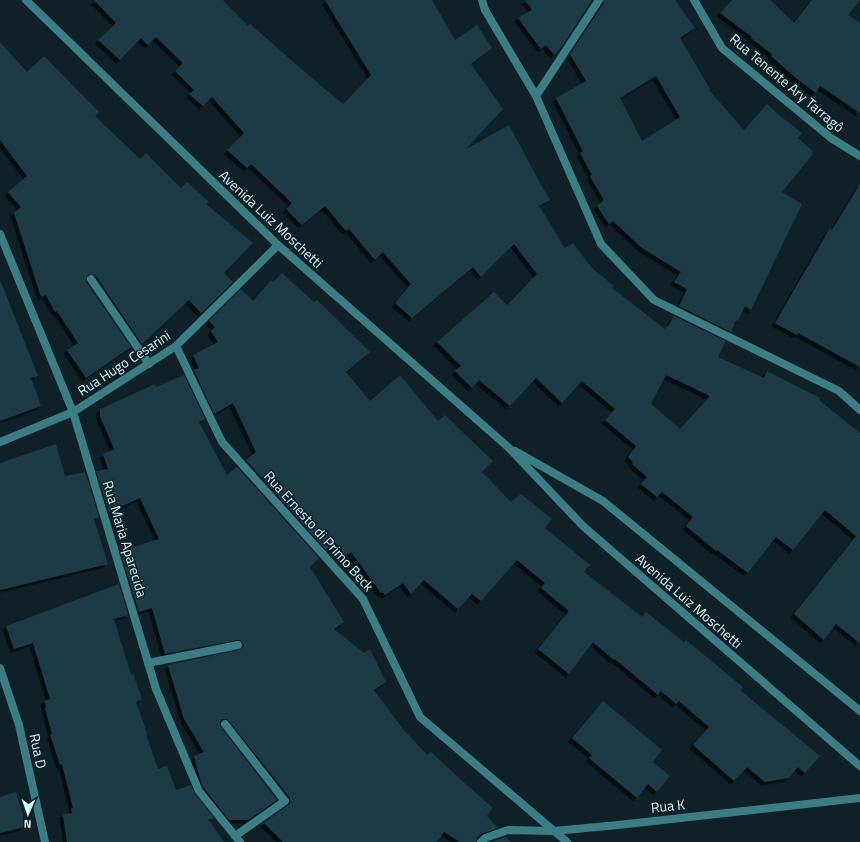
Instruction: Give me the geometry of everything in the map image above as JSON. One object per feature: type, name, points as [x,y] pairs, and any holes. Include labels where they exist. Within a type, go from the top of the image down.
[{"type":"street","name":"Avenida Luiz Moschetti","points":[[26,0],[278,245],[508,447],[583,526],[860,766]]},
{"type":"street","points":[[482,0],[485,10],[536,96],[601,244],[654,300],[838,391],[860,410]]},
{"type":"street","points":[[536,96],[599,0]]},
{"type":"street","name":"Rua Tenente Ary Tarragô","points":[[694,0],[722,48],[831,138],[860,156]]},
{"type":"street","name":"Rua Maria Aparecida","points":[[0,234],[74,412],[156,689],[199,791],[238,839]]},
{"type":"street","name":"Rua Hugo Cesarini","points":[[0,442],[74,412],[176,346],[278,245]]},
{"type":"street","points":[[91,279],[149,364]]},
{"type":"street","name":"Rua Ernesto di Primo Beck","points":[[176,346],[222,442],[363,598],[420,717],[567,842]]},
{"type":"street","name":"Avenida Luiz Moschetti","points":[[508,447],[603,501],[860,712]]},
{"type":"street","points":[[148,663],[238,645]]},
{"type":"street","name":"Rua D","points":[[0,668],[20,725],[45,842]]},
{"type":"street","points":[[225,724],[285,801],[238,839]]},
{"type":"street","name":"Rua K","points":[[481,842],[485,838],[508,830],[554,831],[860,798]]},
{"type":"building","points":[[94,0],[223,0],[248,26],[250,24],[343,104],[371,75],[325,0],[432,0],[455,40],[477,25],[492,48],[471,64],[503,109],[466,149],[509,125],[550,200],[539,206],[565,248],[573,243],[592,268],[614,286],[612,288],[665,329],[667,326],[668,327],[674,316],[726,341],[718,357],[764,378],[767,371],[820,398],[819,400],[860,433],[860,643],[836,624],[824,640],[794,614],[856,536],[825,510],[793,550],[776,537],[748,573],[717,550],[716,551],[686,526],[693,517],[662,492],[657,497],[641,484],[647,477],[632,464],[633,462],[628,457],[636,446],[605,420],[615,409],[582,381],[562,403],[536,378],[510,406],[479,380],[472,388],[455,371],[461,366],[437,342],[494,292],[507,305],[537,274],[514,244],[481,277],[473,267],[412,318],[395,303],[411,284],[383,252],[375,260],[349,229],[346,231],[325,206],[302,225],[286,209],[292,203],[251,164],[247,168],[227,150],[244,133],[212,97],[203,106],[189,94],[194,90],[175,71],[183,63],[156,37],[148,45],[141,38],[120,60],[98,40],[116,23]],"holes":[[[666,375],[710,396],[680,429],[651,404]]]},
{"type":"building","points":[[525,0],[592,0],[563,45],[554,55],[546,45],[541,49],[518,18],[532,10]]},
{"type":"building","points":[[604,0],[675,0],[695,28],[680,38],[710,89],[709,90],[744,130],[767,104],[802,133],[798,138],[813,151],[813,154],[782,192],[802,204],[751,310],[745,306],[738,321],[736,320],[731,332],[679,306],[687,289],[674,282],[681,272],[642,248],[613,221],[609,224],[597,206],[604,200],[590,176],[592,175],[580,153],[583,151],[556,98],[586,81],[570,54],[604,3]],"holes":[[[656,76],[680,117],[642,141],[620,98]]]},
{"type":"building","points":[[732,0],[770,0],[794,23],[812,0],[860,0],[848,15],[860,23],[860,113],[820,86],[816,93],[796,78],[771,56],[772,54],[751,38],[752,37],[720,13]]},
{"type":"building","points":[[0,42],[27,72],[44,56],[99,112],[95,116],[140,159],[146,153],[181,188],[187,182],[209,202],[206,204],[253,243],[224,273],[233,282],[201,313],[189,300],[142,344],[96,276],[91,274],[88,275],[86,282],[131,347],[86,378],[67,350],[78,343],[57,311],[55,312],[46,295],[41,297],[14,213],[21,207],[8,192],[27,176],[0,140]]},
{"type":"building","points":[[860,184],[860,367],[798,333],[797,335],[775,323],[830,228],[832,230]]},
{"type":"building","points":[[282,273],[314,302],[317,300],[370,352],[346,372],[370,401],[400,375],[438,421],[445,415],[493,461],[482,472],[511,502],[521,494],[552,519],[545,528],[590,565],[584,572],[642,617],[646,612],[684,642],[686,640],[743,687],[740,690],[820,756],[805,773],[798,767],[789,778],[765,782],[747,767],[734,781],[693,745],[709,727],[679,701],[676,704],[661,691],[658,695],[593,642],[569,674],[538,649],[569,611],[541,588],[545,583],[517,560],[481,601],[472,594],[458,609],[424,580],[411,594],[403,583],[385,595],[383,592],[381,593],[351,552],[346,556],[334,541],[326,550],[246,460],[256,452],[233,403],[214,414],[194,370],[199,368],[193,355],[218,342],[211,331],[215,327],[209,321],[241,289],[253,301],[271,280],[273,282]]},
{"type":"building","points":[[0,282],[38,376],[31,378],[41,406],[0,421]]},
{"type":"building","points":[[184,375],[205,419],[199,422],[227,475],[237,467],[319,558],[310,567],[344,622],[334,629],[364,653],[370,649],[386,682],[374,690],[403,729],[427,755],[431,752],[493,808],[487,816],[498,828],[481,834],[477,838],[476,842],[460,842],[444,832],[437,842],[283,842],[264,823],[288,805],[290,803],[290,798],[227,719],[222,719],[220,722],[221,727],[277,800],[248,820],[229,820],[204,788],[194,756],[204,752],[184,719],[168,665],[239,650],[243,647],[243,644],[240,640],[237,640],[165,654],[152,608],[139,612],[120,551],[159,539],[140,498],[109,512],[96,471],[108,469],[103,454],[114,449],[100,416],[100,409],[155,384],[156,387]]},
{"type":"building","points":[[56,444],[65,476],[85,472],[99,517],[94,519],[108,564],[0,590],[0,463]]},
{"type":"building","points":[[119,584],[128,615],[114,619],[131,675],[133,674],[142,699],[136,702],[158,769],[167,766],[176,790],[191,785],[195,794],[215,819],[208,819],[224,842],[67,842],[63,814],[72,813],[71,809],[73,808],[62,764],[60,765],[50,734],[52,734],[44,701],[50,699],[33,643],[14,649],[6,626]]},
{"type":"building","points":[[603,701],[662,750],[653,762],[670,776],[657,792],[648,784],[637,798],[589,758],[592,755],[572,738]]},
{"type":"building","points":[[16,792],[25,827],[0,833],[0,797]]},
{"type":"building","points":[[506,837],[511,842],[490,842]]}]
